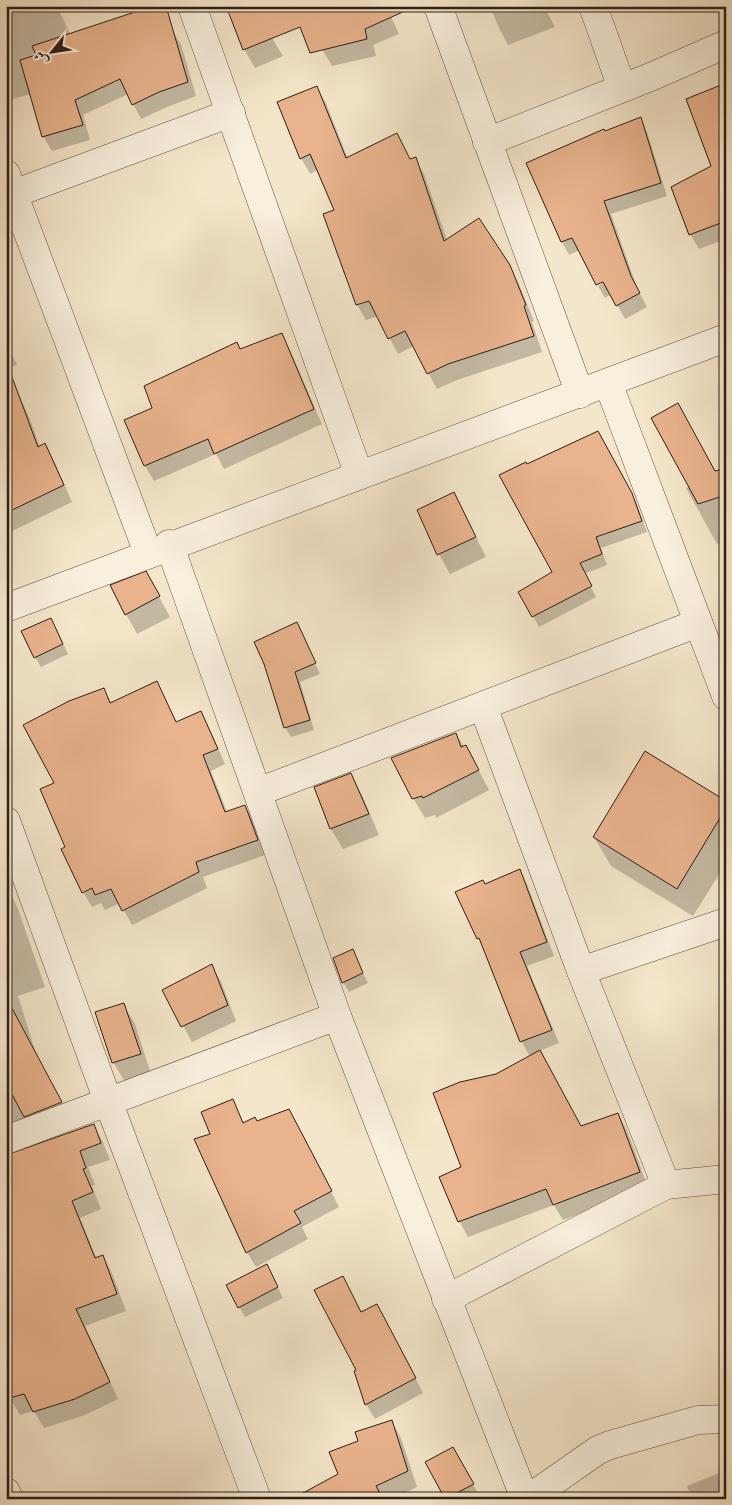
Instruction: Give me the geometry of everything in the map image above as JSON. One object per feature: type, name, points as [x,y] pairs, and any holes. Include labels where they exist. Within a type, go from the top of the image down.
[{"type":"street","points":[[192,6],[359,476]]},
{"type":"street","points":[[438,6],[580,394]]},
{"type":"street","points":[[593,6],[622,88]]},
{"type":"street","points":[[487,142],[726,44]]},
{"type":"street","points":[[231,113],[10,184],[258,792],[337,1016],[446,1299],[526,1499],[598,1450],[610,1445],[698,1420],[726,1419]]},
{"type":"street","points":[[6,608],[158,549],[580,394],[726,338]]},
{"type":"street","points":[[608,383],[726,696]]},
{"type":"street","points":[[258,792],[698,623]]},
{"type":"street","points":[[483,706],[581,971],[666,1185]]},
{"type":"street","points":[[6,821],[108,1101],[257,1499]]},
{"type":"street","points":[[581,971],[726,922]]},
{"type":"street","points":[[6,1140],[337,1016]]},
{"type":"street","points":[[446,1299],[666,1185],[726,1179]]},
{"type":"street","points":[[6,1492],[9,1499]]},
{"type":"building","points":[[153,6],[166,6],[188,82],[159,92],[132,105],[120,79],[75,100],[83,125],[42,137],[20,60],[36,55],[32,46]]},
{"type":"building","points":[[226,6],[416,6],[365,29],[367,39],[310,53],[300,27],[243,50]]},
{"type":"building","points":[[726,83],[726,221],[689,235],[671,187],[711,166],[686,99]]},
{"type":"building","points":[[317,86],[346,158],[397,133],[410,159],[416,157],[444,241],[479,218],[510,265],[526,305],[524,306],[534,336],[448,364],[427,374],[405,331],[388,339],[369,301],[356,305],[323,214],[334,210],[310,154],[300,159],[277,102]]},
{"type":"building","points":[[641,117],[661,183],[604,201],[631,276],[640,293],[616,306],[603,282],[596,285],[572,238],[561,242],[526,163],[604,129],[605,131]]},
{"type":"building","points":[[282,333],[314,409],[214,454],[208,439],[144,466],[124,420],[152,408],[144,386],[237,342],[240,349]]},
{"type":"building","points":[[9,369],[38,447],[45,443],[64,485],[6,513],[6,370]]},
{"type":"building","points":[[678,403],[715,471],[726,468],[726,495],[698,504],[651,418]]},
{"type":"building","points":[[598,431],[632,493],[642,521],[596,537],[602,554],[580,563],[592,586],[532,617],[518,592],[552,572],[499,475]]},
{"type":"building","points":[[454,492],[476,537],[437,555],[417,510]]},
{"type":"building","points":[[146,571],[160,596],[125,615],[110,585]]},
{"type":"building","points":[[51,618],[63,644],[34,658],[21,631]]},
{"type":"building","points":[[297,622],[316,663],[295,672],[310,720],[284,728],[264,664],[254,642]]},
{"type":"building","points":[[157,681],[176,722],[201,711],[218,749],[203,755],[225,812],[245,805],[258,840],[196,862],[199,872],[122,911],[111,889],[95,895],[92,888],[82,893],[61,849],[65,847],[40,789],[54,783],[23,725],[69,701],[104,688],[110,703]]},
{"type":"building","points":[[456,733],[461,747],[466,745],[479,770],[423,798],[422,796],[412,799],[391,758]]},
{"type":"building","points":[[645,751],[726,801],[726,808],[677,889],[593,837]]},
{"type":"building","points":[[351,773],[369,814],[330,829],[314,787]]},
{"type":"building","points":[[520,869],[547,942],[520,952],[552,1030],[520,1042],[479,938],[477,939],[455,892],[483,880],[485,884]]},
{"type":"building","points":[[353,949],[363,973],[342,983],[333,958]]},
{"type":"building","points":[[212,964],[228,1005],[181,1027],[162,990]]},
{"type":"building","points":[[6,997],[62,1102],[24,1117],[6,1083]]},
{"type":"building","points":[[124,1003],[141,1054],[112,1063],[95,1012]]},
{"type":"building","points":[[540,1050],[581,1126],[618,1113],[640,1172],[553,1205],[546,1189],[458,1222],[439,1177],[461,1167],[433,1093],[460,1082],[496,1074]]},
{"type":"building","points":[[233,1099],[243,1123],[255,1117],[257,1121],[289,1109],[332,1191],[294,1211],[301,1223],[246,1253],[194,1139],[210,1134],[201,1112]]},
{"type":"building","points":[[94,1124],[101,1143],[80,1151],[86,1168],[83,1169],[93,1192],[72,1201],[95,1258],[103,1255],[117,1294],[76,1309],[110,1382],[75,1399],[33,1412],[24,1394],[6,1399],[6,1155]]},
{"type":"building","points":[[267,1264],[278,1287],[238,1308],[226,1285]]},
{"type":"building","points":[[343,1276],[361,1312],[377,1304],[416,1378],[365,1405],[354,1371],[356,1370],[314,1290]]},
{"type":"building","points":[[392,1420],[408,1471],[376,1486],[383,1499],[292,1499],[338,1474],[329,1452],[358,1441],[355,1432]]},
{"type":"building","points":[[453,1447],[474,1484],[445,1499],[425,1462]]}]
